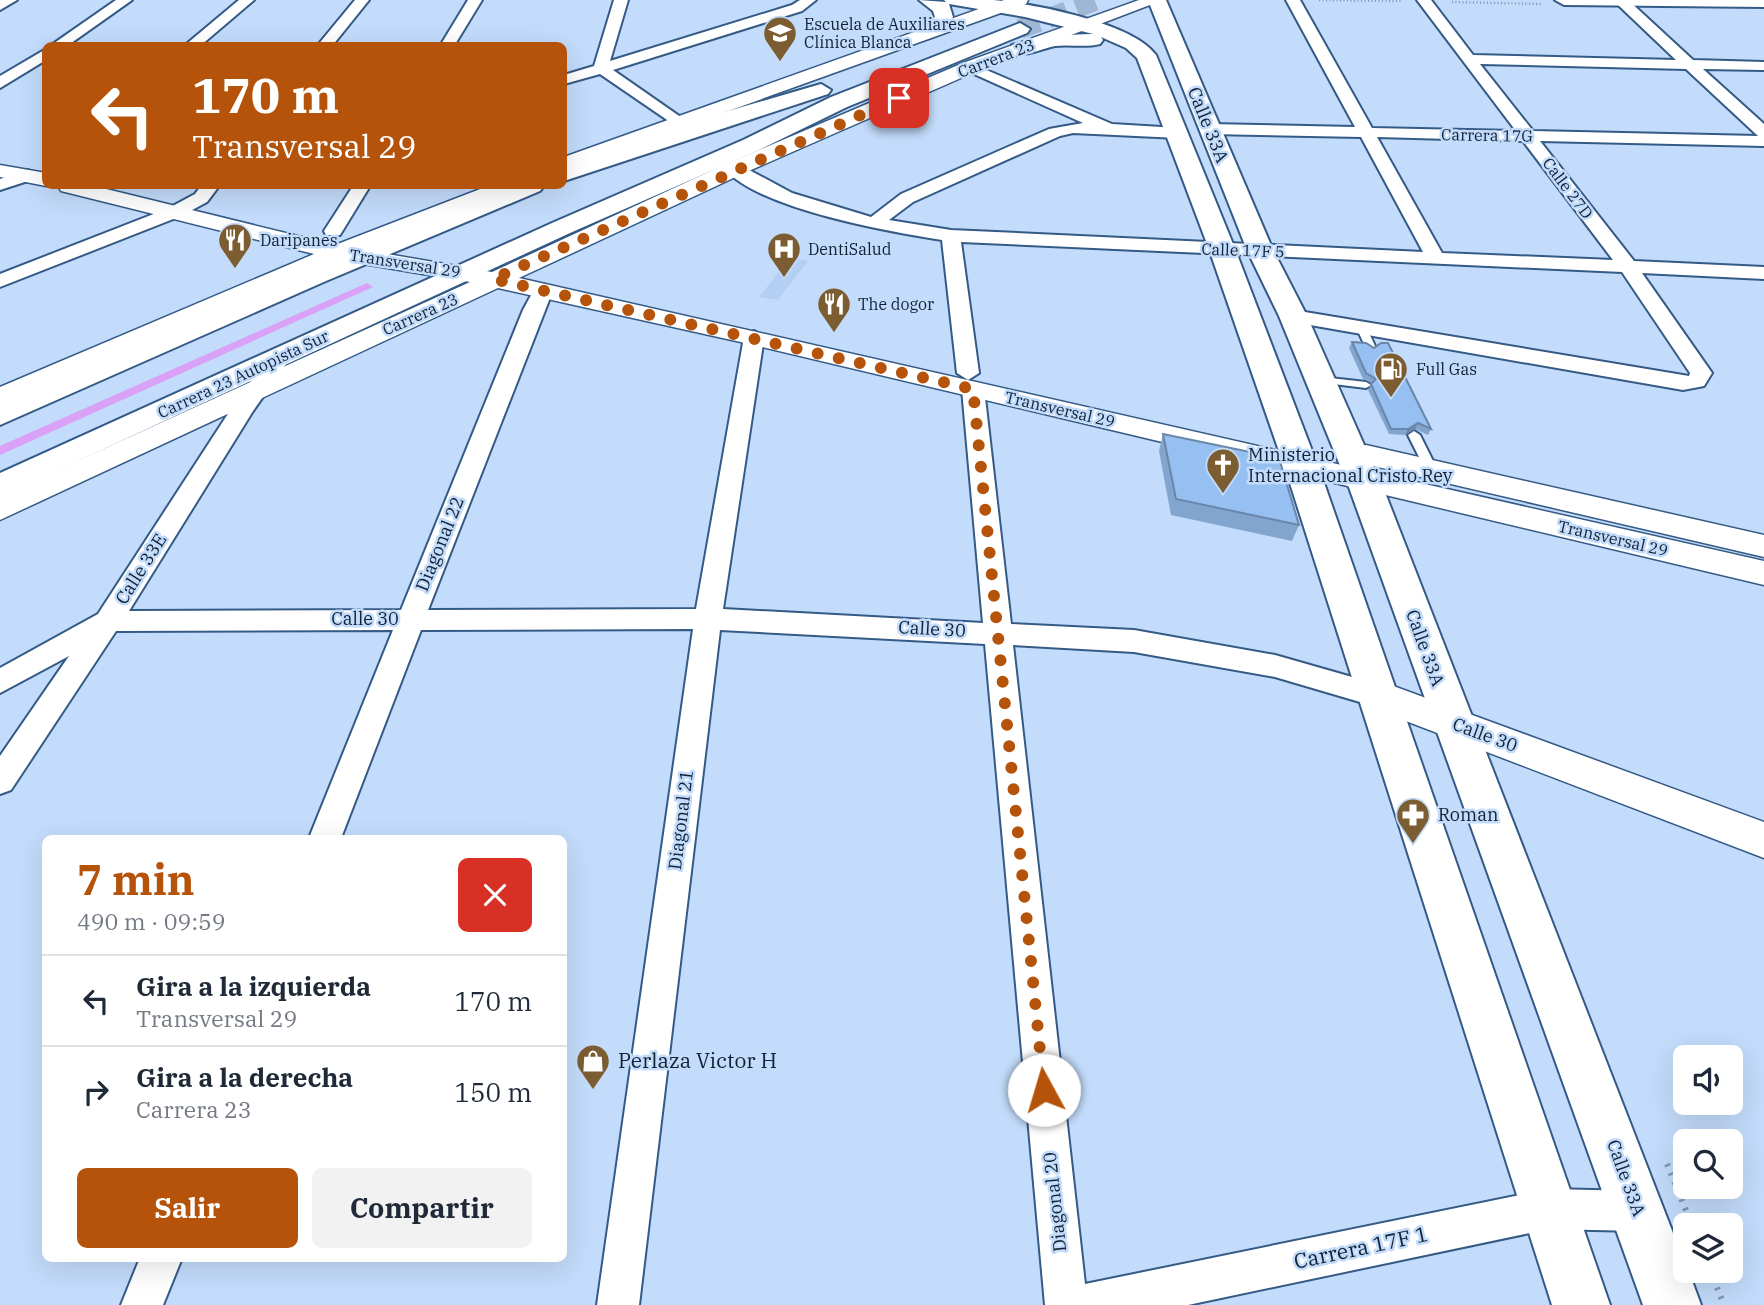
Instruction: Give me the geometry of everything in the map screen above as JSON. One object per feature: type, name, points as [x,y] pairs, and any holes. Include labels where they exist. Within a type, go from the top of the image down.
[{"type":"main road","points":[[924,34],[939,25],[944,17],[942,8],[929,0]]},
{"type":"main road","points":[[953,0],[1058,40],[1093,40],[1132,51],[1148,66]]},
{"type":"main road","name":"Calle 33A","points":[[1156,0],[1260,250],[1293,316],[1357,465],[1672,1305]]},
{"type":"main road","points":[[1564,0],[1762,3]]},
{"type":"main road","name":"Calle 33A","points":[[1013,21],[1083,26],[1135,44],[1144,52],[1178,132],[1296,452],[1581,1305]]},
{"type":"main road","name":"Carrera 23","points":[[567,173],[712,123],[869,75],[1013,21]]},
{"type":"main road","name":"Carrera 23","points":[[481,271],[561,228],[751,145],[1013,21]]},
{"type":"main road","points":[[507,190],[483,213],[483,222],[491,230],[523,235],[561,228]]},
{"type":"main road","points":[[0,415],[361,244],[507,190]]},
{"type":"main road","name":"Carrera 23 Autopista Sur","points":[[0,486],[280,357],[481,271]]},
{"type":"street","points":[[0,6],[10,0]]},
{"type":"street","points":[[63,42],[125,0]]},
{"type":"street","points":[[196,42],[247,0]]},
{"type":"street","points":[[327,42],[362,0]]},
{"type":"street","points":[[449,42],[474,0]]},
{"type":"street","points":[[601,68],[621,0]]},
{"type":"street","points":[[567,79],[797,8],[809,0]]},
{"type":"street","name":"Carrera 23","points":[[567,163],[676,121],[924,34],[1013,21],[1083,26],[1156,0]]},
{"type":"street","points":[[1293,0],[1435,257]]},
{"type":"street","name":"Calle 27D","points":[[1362,329],[1683,383],[1696,381],[1701,373],[1628,267],[1424,0]]},
{"type":"street","points":[[1621,1],[1764,133]]},
{"type":"street","name":"Carrera 23","points":[[0,509],[262,386],[481,271],[518,268],[734,169],[970,67],[1013,21]]},
{"type":"street","points":[[0,83],[42,56]]},
{"type":"street","points":[[1469,59],[1764,66]]},
{"type":"street","points":[[970,67],[1109,129]]},
{"type":"street","points":[[601,68],[676,121]]},
{"type":"street","points":[[874,223],[907,198],[1055,132],[1073,128],[1178,132]]},
{"type":"street","name":"Carrera 17G","points":[[1210,129],[1764,141]]},
{"type":"street","points":[[0,155],[42,161]]},
{"type":"street","name":"Calle 17F 5","points":[[734,169],[783,198],[874,223],[951,236],[1764,273]]},
{"type":"street","points":[[0,171],[37,177]]},
{"type":"street","points":[[0,185],[37,177]]},
{"type":"street","name":"Transversal 29","points":[[81,189],[175,212],[361,244],[481,271],[543,290],[754,337],[1357,465],[1764,573]]},
{"type":"street","name":"Transversal 29","points":[[176,189],[205,192],[361,244],[481,271]]},
{"type":"street","points":[[0,397],[361,244],[361,189]]},
{"type":"street","points":[[0,281],[175,212],[205,192]]},
{"type":"street","name":"Diagonal 20","points":[[951,236],[998,632],[1066,1305]]},
{"type":"street","name":"Transversal 29","points":[[518,268],[970,381]]},
{"type":"street","name":"Diagonal 22","points":[[326,835],[543,290]]},
{"type":"street","points":[[1293,316],[1362,329]]},
{"type":"street","name":"Diagonal 21","points":[[618,1305],[708,619],[754,337]]},
{"type":"street","name":"Calle 33E","points":[[0,781],[108,621],[243,408],[262,386],[280,357]]},
{"type":"street","name":"Transversal 29","points":[[1357,465],[1431,469],[1764,545]]},
{"type":"street","name":"Calle 30","points":[[108,621],[708,619],[1134,641],[1275,666],[1377,695],[1764,841]]},
{"type":"street","points":[[0,682],[108,621]]},
{"type":"street","name":"Carrera 17F 1","points":[[1086,1305],[1549,1209],[1638,1211]]},
{"type":"street","points":[[142,1305],[159,1262]]},
{"type":"lane","points":[[1362,329],[1371,348]]},
{"type":"lane","points":[[1321,380],[1366,385]]},
{"type":"lane","points":[[1414,435],[1431,469]]},
{"type":"path","points":[[1715,1283],[1724,1305]]},
{"type":"shaded area","name":"DentiSalud","points":[[790,258],[808,261],[778,300],[759,297]]},
{"type":"shaded area","points":[[367,283],[373,287],[0,455],[0,446]]},
{"type":"building","name":"Full Gas","points":[[1352,342],[1366,343],[1374,348],[1381,343],[1388,343],[1431,429],[1418,423],[1408,429],[1391,429],[1371,384],[1376,379],[1366,373]]},
{"type":"building","name":"Ministerio Internacional Cristo Rey","points":[[1163,434],[1279,458],[1299,525],[1176,499]]},
{"type":"tunnel","points":[[1020,29],[1097,0]]},
{"type":"place","name":"Escuela de Auxiliares Clínica Blanca","points":[[780,63]]},
{"type":"place","name":"Daripanes","points":[[235,270]]},
{"type":"place","name":"DentiSalud","points":[[784,279]]},
{"type":"place","name":"The dogor","points":[[834,334]]},
{"type":"place","name":"Full Gas","points":[[1391,399]]},
{"type":"place","name":"Ministerio Internacional Cristo Rey","points":[[1223,495]]},
{"type":"place","name":"Roman","points":[[1413,845]]},
{"type":"place","name":"Perlaza Victor H","points":[[593,1091]]},
{"type":"route","points":[[899,98],[734,169],[493,279],[973,389],[1044,1090]]}]
